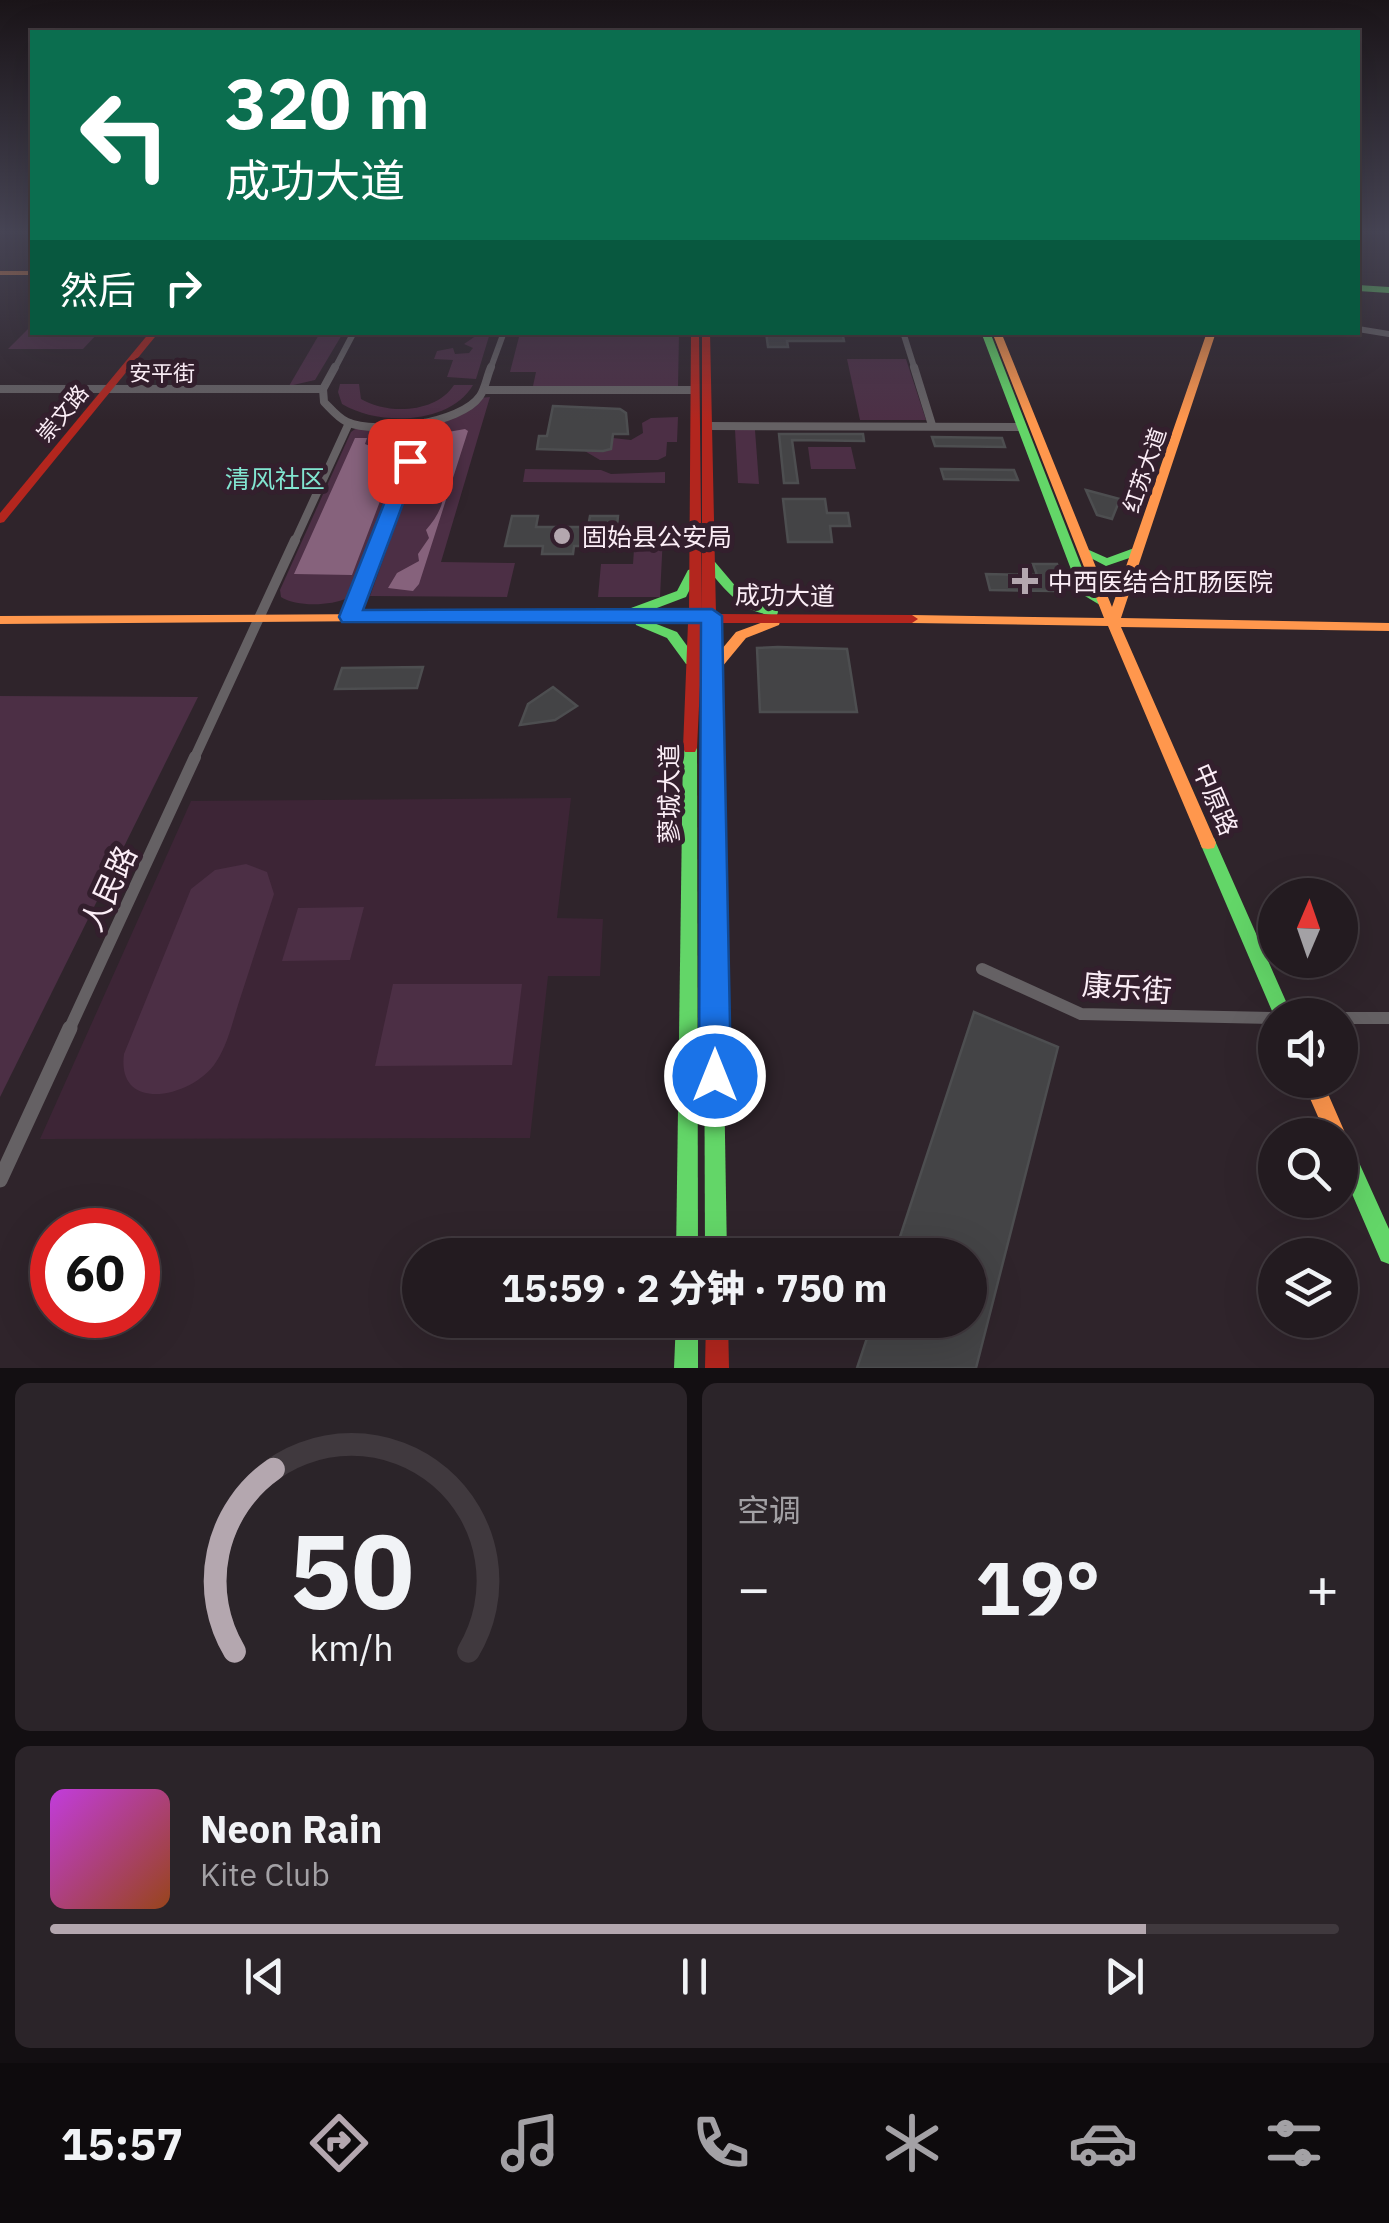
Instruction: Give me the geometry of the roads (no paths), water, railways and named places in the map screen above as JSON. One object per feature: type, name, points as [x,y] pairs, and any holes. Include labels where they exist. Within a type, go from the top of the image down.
[{"type":"main road","name":"崇文路","points":[[0,520],[153,335]]},
{"type":"main road","name":"蓼城大道","points":[[695,335],[704,616],[712,670],[716,1238]]},
{"type":"main road","name":"蓼城大道","points":[[703,565],[706,335]]},
{"type":"main road","name":"中原路","points":[[985,335],[1086,593],[1104,602]]},
{"type":"main road","name":"中原路","points":[[997,335],[1104,602],[1276,998]]},
{"type":"main road","name":"红苏大道","points":[[1114,620],[1211,335]]},
{"type":"main road","points":[[1085,549],[1103,562],[1120,561],[1138,551]]},
{"type":"main road","points":[[613,616],[675,598],[703,565],[739,598],[791,617]]},
{"type":"main road","points":[[613,616],[666,630],[686,649],[692,663]]},
{"type":"main road","name":"蓼城大道","points":[[687,1238],[692,663],[704,616]]},
{"type":"main road","name":"成功大道","points":[[0,620],[704,616],[1389,627]]},
{"type":"main road","points":[[712,670],[741,635],[791,617]]},
{"type":"main road","points":[[1358,1183],[1389,1252]]},
{"type":"main road","points":[[686,1368],[687,1338]]},
{"type":"main road","points":[[716,1338],[717,1368]]},
{"type":"street","points":[[1360,329],[1389,334]]},
{"type":"street","points":[[352,335],[323,389],[324,402],[349,423],[426,424],[460,411],[486,390],[503,335]]},
{"type":"street","points":[[904,335],[932,425]]},
{"type":"street","name":"安平街","points":[[0,389],[323,389]]},
{"type":"street","points":[[486,390],[694,390]]},
{"type":"street","name":"人民路","points":[[0,1180],[349,423]]},
{"type":"street","points":[[350,617],[426,424]]},
{"type":"street","points":[[706,426],[1021,427]]},
{"type":"street","name":"康乐街","points":[[982,968],[1080,1014],[1258,1018]]},
{"type":"street","points":[[1358,1018],[1389,1018]]},
{"type":"place","name":"固始县公安局","points":[[562,536]]},
{"type":"place","name":"中西医结合肛肠医院","points":[[1025,581]]},
{"type":"district","name":"清风社区","points":[[275,478]]}]
